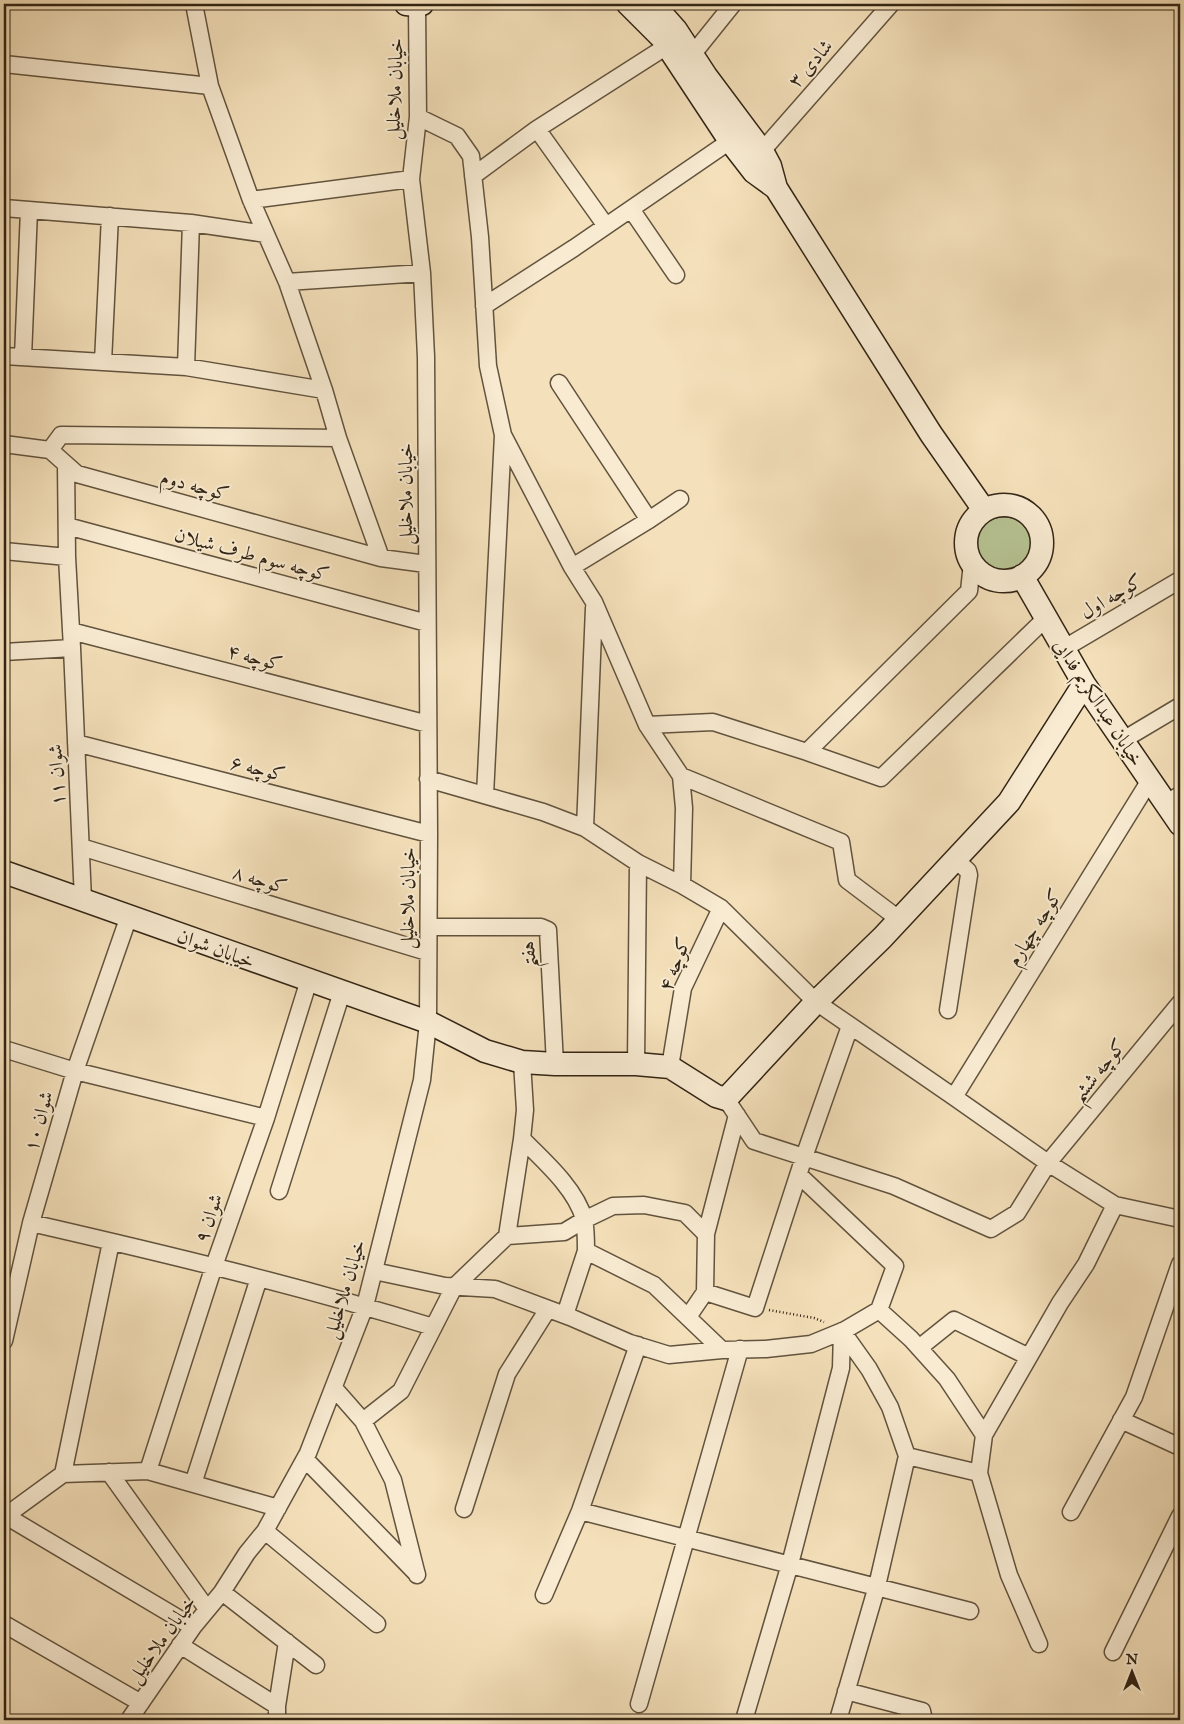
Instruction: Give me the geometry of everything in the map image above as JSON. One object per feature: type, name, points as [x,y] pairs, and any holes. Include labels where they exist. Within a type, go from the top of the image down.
[{"type":"street","points":[[194,4],[210,86],[251,200],[287,282],[324,390],[338,438],[381,558]]},
{"type":"street","name":"خیابان ملاخلیل","points":[[129,1720],[193,1626],[222,1592],[247,1553],[265,1531],[305,1459],[365,1306],[422,1080],[428,1022],[429,927],[426,357],[422,273],[410,179],[418,117],[415,4]]},
{"type":"street","points":[[628,4],[662,38],[730,141],[754,172],[776,188]]},
{"type":"street","points":[[653,4],[676,30],[706,76],[762,151],[770,166],[776,188],[931,434],[984,510]]},
{"type":"street","points":[[692,55],[733,4]]},
{"type":"street","name":"شادی ۳","points":[[762,151],[891,4]]},
{"type":"street","points":[[473,176],[537,129],[667,46]]},
{"type":"street","points":[[4,64],[210,86]]},
{"type":"street","points":[[418,117],[457,136],[471,156],[480,237],[488,366],[503,435],[485,795]]},
{"type":"street","points":[[537,129],[606,226]]},
{"type":"street","points":[[484,306],[606,226],[730,141]]},
{"type":"street","points":[[251,200],[410,179]]},
{"type":"street","points":[[4,208],[191,223],[266,234]]},
{"type":"street","points":[[631,209],[676,275]]},
{"type":"street","points":[[23,358],[30,210]]},
{"type":"street","points":[[103,362],[110,216]]},
{"type":"street","points":[[186,367],[191,223]]},
{"type":"street","points":[[287,282],[422,273]]},
{"type":"street","points":[[4,356],[186,367],[324,390]]},
{"type":"street","points":[[558,384],[650,520]]},
{"type":"street","points":[[4,444],[50,450],[61,435],[338,438]]},
{"type":"street","points":[[503,435],[572,567],[594,602],[647,725],[681,776],[684,808],[682,885]]},
{"type":"street","name":"کوچه دوم","points":[[50,450],[77,474],[381,558],[426,564]]},
{"type":"street","name":"شوان ۱۱","points":[[66,465],[67,557],[83,900]]},
{"type":"street","points":[[572,567],[650,520],[680,499]]},
{"type":"street","points":[[1008,504],[1030,513],[1038,524],[1043,536],[1043,550],[1038,562],[1030,572],[1018,579],[1005,581],[992,579],[980,573],[972,563],[967,552],[966,540],[969,528],[975,518],[984,510],[996,505],[1008,504]]},
{"type":"street","name":"کوچه سوم طرف شیلان","points":[[67,526],[427,623]]},
{"type":"street","points":[[4,551],[67,557]]},
{"type":"street","points":[[807,752],[969,591],[972,563]]},
{"type":"street","name":"خیابان عبدالکریم فدایی","points":[[1022,576],[1084,684],[1150,780],[1173,799],[1180,824]]},
{"type":"street","name":"کوچه اول","points":[[1063,649],[1180,580]]},
{"type":"street","points":[[585,828],[594,602]]},
{"type":"street","points":[[647,725],[713,722],[881,778],[1046,618]]},
{"type":"street","name":"کوچه ۴","points":[[70,631],[428,724]]},
{"type":"street","points":[[4,652],[72,648]]},
{"type":"street","points":[[688,1317],[705,1292],[706,1234],[732,1107],[816,1002],[900,920],[1009,802],[1084,684]]},
{"type":"street","points":[[1123,740],[1180,706]]},
{"type":"street","name":"کوچه ۶","points":[[76,743],[429,834]]},
{"type":"street","points":[[681,776],[841,842],[847,880],[900,920]]},
{"type":"street","points":[[428,779],[543,812],[585,828],[638,863],[682,885],[721,908],[816,1002],[954,1096],[1048,1164],[1115,1205],[1180,1219]]},
{"type":"street","name":"کوچه چهارم","points":[[954,1096],[1150,780]]},
{"type":"street","name":"کوچه ۸","points":[[80,846],[428,952]]},
{"type":"street","points":[[948,1010],[968,874],[968,871],[956,860]]},
{"type":"street","points":[[636,1064],[638,863]]},
{"type":"street","name":"خیابان شوان","points":[[4,872],[428,1022],[485,1051],[522,1062],[636,1064],[670,1067]]},
{"type":"street","name":"کوچه ۴","points":[[670,1067],[683,988],[721,908]]},
{"type":"street","name":"شوان ۱۰","points":[[5,1330],[9,1291],[31,1223],[75,1071],[129,916]]},
{"type":"street","name":"هفتم","points":[[429,927],[541,927],[548,930],[555,1064]]},
{"type":"street","name":"شوان ۹","points":[[148,1471],[214,1266],[266,1118],[309,980]]},
{"type":"street","points":[[279,1192],[342,992]]},
{"type":"street","name":"کوچه ششم","points":[[804,1158],[894,1186],[991,1229],[1017,1213],[1048,1164],[1180,1003]]},
{"type":"street","points":[[705,1292],[755,1308],[850,1026]]},
{"type":"street","points":[[4,1049],[75,1071],[266,1118]]},
{"type":"street","points":[[363,1421],[401,1391],[454,1287],[508,1236],[525,1110],[522,1062]]},
{"type":"street","points":[[670,1067],[732,1107],[754,1141],[804,1158]]},
{"type":"street","points":[[522,1139],[550,1167],[574,1197],[584,1220],[586,1251],[565,1315]]},
{"type":"street","points":[[374,1271],[454,1287],[495,1289],[638,1345],[669,1355],[722,1350],[766,1349],[811,1344],[842,1331],[879,1310],[895,1266],[799,1175]]},
{"type":"street","points":[[508,1236],[564,1232],[613,1206],[644,1205],[685,1214],[706,1234]]},
{"type":"street","points":[[1039,1644],[1009,1575],[980,1473],[984,1435],[1060,1303],[1086,1264],[1115,1205]]},
{"type":"street","points":[[31,1223],[214,1266],[365,1306],[433,1327]]},
{"type":"street","points":[[62,1474],[111,1242]]},
{"type":"street","points":[[586,1251],[654,1285],[722,1350]]},
{"type":"street","points":[[1071,1512],[1134,1397],[1179,1273]]},
{"type":"street","points":[[193,1484],[259,1278]]},
{"type":"street","points":[[464,1509],[507,1374],[548,1309]]},
{"type":"street","points":[[879,1310],[919,1348],[947,1379],[984,1435]]},
{"type":"street","points":[[919,1348],[954,1320],[1029,1358]]},
{"type":"street","points":[[838,1720],[877,1586],[907,1456],[890,1406],[869,1369],[842,1331]]},
{"type":"street","points":[[744,1720],[790,1564],[841,1368],[842,1331]]},
{"type":"street","points":[[544,1594],[580,1511],[638,1345]]},
{"type":"street","points":[[639,1704],[740,1349]]},
{"type":"street","points":[[305,1459],[417,1575],[393,1480],[363,1421],[334,1388]]},
{"type":"street","points":[[1121,1420],[1180,1446]]},
{"type":"street","points":[[907,1456],[980,1473]]},
{"type":"street","points":[[193,1626],[5,1516],[62,1474],[109,1472],[148,1471],[278,1508]]},
{"type":"street","points":[[109,1472],[207,1609]]},
{"type":"street","points":[[580,1511],[970,1611]]},
{"type":"street","points":[[1113,1652],[1180,1516]]},
{"type":"street","points":[[265,1531],[377,1624]]},
{"type":"street","points":[[222,1592],[316,1665]]},
{"type":"street","points":[[4,1624],[141,1703]]},
{"type":"street","points":[[180,1645],[277,1713],[286,1642]]},
{"type":"street","points":[[846,1691],[922,1710],[924,1720]]},
{"type":"path","points":[[755,1308],[814,1318],[842,1331]]},
{"type":"green space","points":[[999,517],[1009,517],[1019,521],[1027,529],[1031,544],[1027,559],[1019,567],[1009,571],[999,571],[989,567],[981,559],[977,549],[977,539],[981,529],[989,521]]}]
